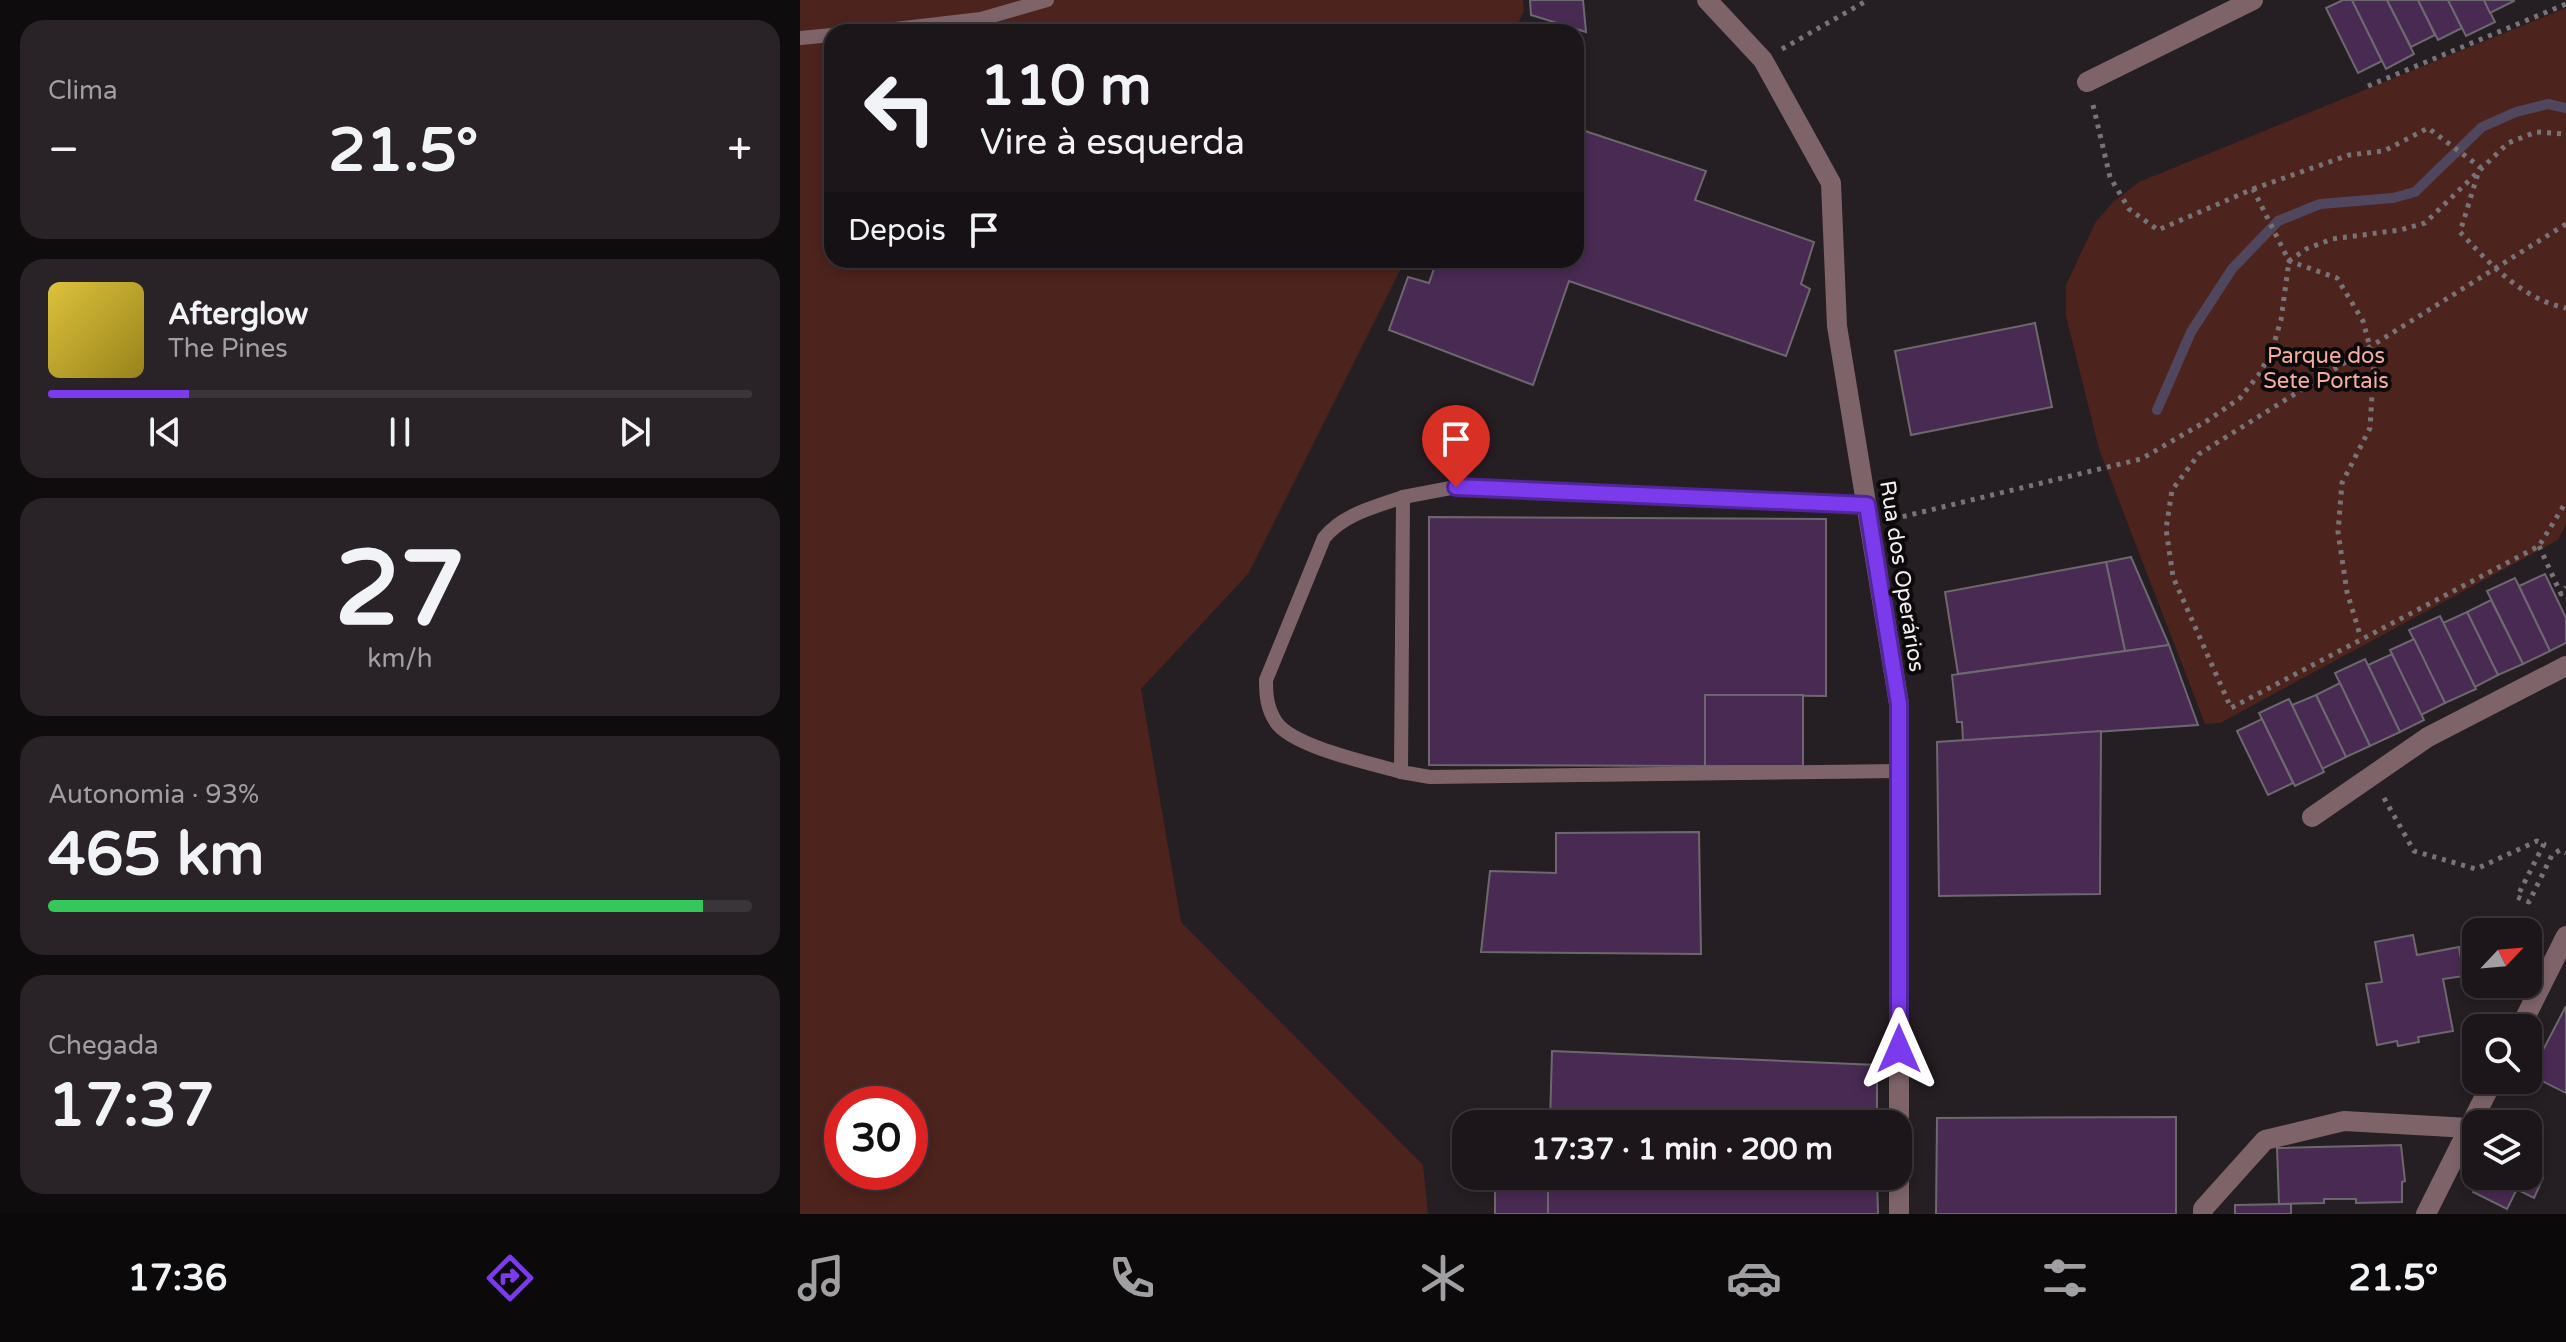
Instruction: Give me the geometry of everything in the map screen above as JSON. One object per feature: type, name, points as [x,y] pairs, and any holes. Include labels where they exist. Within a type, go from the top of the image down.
[{"type":"street","name":"Rua dos Operários","points":[[1707,0],[1763,60],[1831,183],[1837,326],[1899,704],[1899,1214]]},
{"type":"street","points":[[2087,82],[2253,0]]},
{"type":"street","points":[[2312,817],[2428,737],[2566,666]]},
{"type":"street","points":[[2527,1014],[2566,936]]},
{"type":"street","points":[[2203,1214],[2203,1209],[2265,1140],[2344,1121],[2462,1128]]},
{"type":"street","points":[[2426,1214],[2462,1142]]},
{"type":"lane","points":[[938,24],[981,19],[1047,0]]},
{"type":"lane","points":[[800,38],[824,36]]},
{"type":"lane","points":[[1868,515],[1456,487],[1403,497],[1349,517],[1334,526],[1324,538],[1266,680],[1267,704],[1277,724],[1297,740],[1401,772],[1430,777],[1899,771]]},
{"type":"lane","points":[[1401,772],[1403,497]]},
{"type":"path","points":[[1763,60],[1868,0]]},
{"type":"path","points":[[2368,86],[2566,4]]},
{"type":"path","points":[[2087,82],[2110,177],[2129,209],[2158,230],[2253,189],[2349,155],[2384,151],[2428,128],[2478,165]]},
{"type":"path","points":[[2289,261],[2306,249],[2332,239],[2400,230],[2425,223],[2442,209],[2478,165],[2508,143],[2536,132],[2566,134]]},
{"type":"path","points":[[2478,165],[2460,232],[2495,269],[2544,303],[2566,308]]},
{"type":"path","points":[[1868,515],[2106,470],[2141,459],[2240,398],[2260,373],[2272,350],[2281,320],[2289,261],[2253,189]]},
{"type":"path","points":[[2566,224],[2199,454],[2172,490],[2166,529],[2173,577],[2231,708],[2539,546],[2566,502]]},
{"type":"path","points":[[2289,261],[2337,278],[2363,321],[2374,362],[2370,428],[2342,483],[2338,532],[2347,592],[2361,638]]},
{"type":"path","points":[[2539,546],[2561,594],[2566,587]]},
{"type":"path","points":[[2372,776],[2414,851],[2476,869],[2537,841],[2544,844],[2517,897],[2529,902],[2552,855],[2560,850],[2566,853]]},
{"type":"green space","points":[[800,0],[1523,0],[1524,11],[1518,24],[824,24],[824,268],[1401,268],[1248,574],[1141,689],[1181,922],[1423,1165],[1428,1214],[800,1214]]},
{"type":"green space","name":"Parque dos Sete Portais","points":[[2566,8],[2566,524],[2558,540],[2220,723],[2205,724],[2099,449],[2066,316],[2066,285],[2095,223],[2113,202],[2139,182]]},
{"type":"building","points":[[1530,0],[1583,0],[1586,32],[1584,24],[1560,24],[1531,15]]},
{"type":"building","points":[[2343,0],[2352,0],[2382,61],[2358,73],[2326,8]]},
{"type":"building","points":[[2352,0],[2387,0],[2414,54],[2386,69]]},
{"type":"building","points":[[2387,0],[2418,0],[2435,35],[2411,47]]},
{"type":"building","points":[[2418,0],[2448,0],[2462,28],[2438,40]]},
{"type":"building","points":[[2448,0],[2484,0],[2495,22],[2466,36]]},
{"type":"building","points":[[2484,0],[2513,0],[2514,1],[2490,13]]},
{"type":"building","points":[[1584,131],[1706,171],[1695,200],[1814,242],[1801,284],[1810,289],[1786,356],[1569,281],[1533,385],[1389,330],[1408,277],[1429,283],[1434,268],[1584,268]]},
{"type":"building","points":[[2035,323],[2052,407],[1911,435],[1895,351]]},
{"type":"building","points":[[1429,517],[1826,519],[1826,696],[1705,695],[1705,766],[1429,765]]},
{"type":"building","points":[[2131,557],[2169,645],[2125,651],[2106,562]]},
{"type":"building","points":[[2106,562],[2125,651],[1958,674],[1945,592]]},
{"type":"building","points":[[2545,574],[2566,618],[2566,643],[2550,651],[2519,586]]},
{"type":"building","points":[[2515,578],[2550,651],[2523,664],[2487,591]]},
{"type":"building","points":[[2491,600],[2523,664],[2498,675],[2467,612]]},
{"type":"building","points":[[2467,612],[2498,675],[2475,687],[2443,623]]},
{"type":"building","points":[[2440,616],[2476,689],[2445,703],[2409,630]]},
{"type":"building","points":[[2414,639],[2445,703],[2421,715],[2390,650]]},
{"type":"building","points":[[2169,645],[2198,725],[1963,741],[1962,722],[1957,722],[1952,675]]},
{"type":"building","points":[[2392,654],[2424,720],[2400,732],[2368,665]]},
{"type":"building","points":[[2365,659],[2400,732],[2370,746],[2335,673]]},
{"type":"building","points":[[2340,683],[2370,746],[2346,757],[2316,695]]},
{"type":"building","points":[[1705,695],[1803,695],[1803,766],[1705,766]]},
{"type":"building","points":[[2316,695],[2346,757],[2322,769],[2292,705]]},
{"type":"building","points":[[2289,699],[2324,772],[2295,786],[2259,713]]},
{"type":"building","points":[[2262,719],[2293,783],[2268,795],[2237,731]]},
{"type":"building","points":[[2101,731],[2100,894],[1939,896],[1937,742]]},
{"type":"building","points":[[1699,832],[1701,954],[1481,952],[1490,871],[1556,873],[1556,833]]},
{"type":"building","points":[[2413,935],[2417,955],[2459,947],[2462,976],[2443,979],[2453,1031],[2418,1037],[2419,1042],[2398,1046],[2397,1041],[2377,1045],[2366,984],[2382,982],[2375,942]]},
{"type":"building","points":[[2566,1006],[2566,1093],[2542,1081],[2542,1052]]},
{"type":"building","points":[[1552,1051],[1877,1065],[1877,1110],[1550,1110]]},
{"type":"building","points":[[2176,1117],[2176,1214],[1936,1214],[1937,1118]]},
{"type":"building","points":[[2401,1145],[2405,1181],[2402,1182],[2402,1202],[2356,1203],[2356,1199],[2324,1199],[2324,1203],[2279,1204],[2277,1148]]},
{"type":"building","points":[[1495,1190],[1548,1190],[1548,1214],[1495,1214]]},
{"type":"building","points":[[1548,1190],[1877,1190],[1878,1214],[1548,1214]]},
{"type":"building","points":[[2474,1190],[2516,1190],[2507,1209]]},
{"type":"building","points":[[2518,1190],[2538,1190],[2534,1198]]},
{"type":"building","points":[[2291,1204],[2291,1214],[2235,1214],[2235,1205]]},
{"type":"waterway","points":[[2157,410],[2191,332],[2232,269],[2278,221],[2320,204],[2393,198],[2415,192],[2482,127],[2516,112],[2548,104],[2566,108]]},
{"type":"route","points":[[1456,487],[1867,505],[1899,704],[1899,1049]]}]
